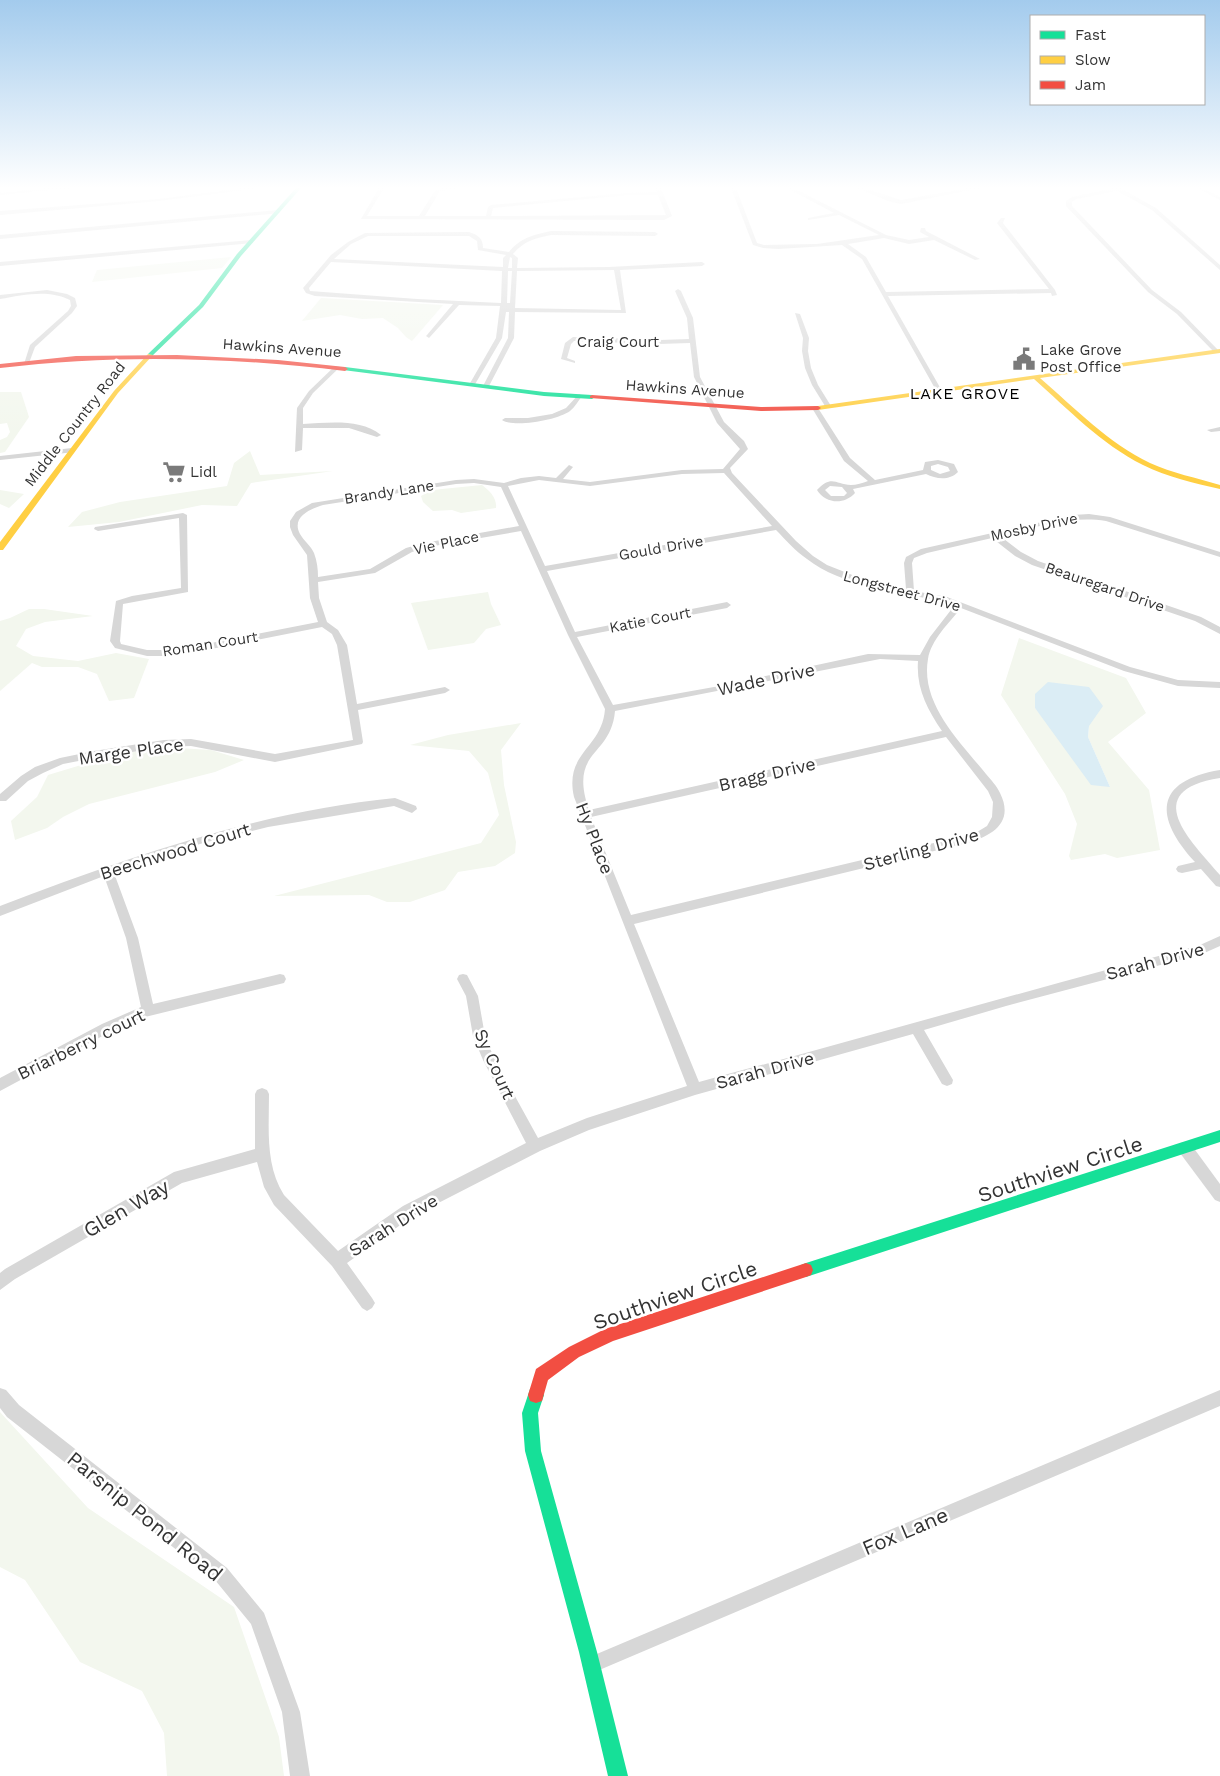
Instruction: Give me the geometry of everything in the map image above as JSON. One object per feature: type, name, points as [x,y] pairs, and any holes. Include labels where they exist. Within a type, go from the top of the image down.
[{"type":"street","name":"Middle Country Road","points":[[0,548],[116,392],[146,358],[201,306],[228,271]]},
{"type":"street","points":[[320,271],[306,288],[308,292],[315,294],[458,302],[503,307],[624,312],[617,271]]},
{"type":"street","points":[[472,385],[499,338],[505,271]]},
{"type":"street","points":[[486,386],[511,339],[515,271]]},
{"type":"street","points":[[872,271],[939,390]]},
{"type":"street","points":[[1037,271],[1053,291],[1054,298]]},
{"type":"street","points":[[1131,271],[1150,291],[1179,313],[1218,351]]},
{"type":"street","points":[[678,291],[690,318],[695,369],[721,423],[741,443],[744,449],[731,461],[726,468],[727,471]]},
{"type":"street","points":[[885,294],[1053,291]]},
{"type":"street","points":[[0,297],[53,293],[70,297],[74,303],[70,312],[32,346],[26,363]]},
{"type":"street","points":[[429,336],[458,302]]},
{"type":"street","points":[[797,314],[806,338],[805,351],[808,368],[828,406]]},
{"type":"street","points":[[499,338],[511,339]]},
{"type":"street","name":"Craig Court","points":[[573,362],[564,359],[568,343],[576,339],[658,342],[693,341]]},
{"type":"street","name":"Hawkins Avenue","points":[[0,366],[74,358],[204,358],[276,361],[578,396],[760,409],[814,408],[1218,351]]},
{"type":"street","points":[[298,450],[300,408],[311,392],[337,367]]},
{"type":"street","points":[[1036,378],[1108,438],[1136,458],[1160,469],[1220,487]]},
{"type":"street","points":[[505,420],[518,422],[557,414],[567,410],[578,396]]},
{"type":"street","points":[[814,408],[847,459],[873,482]]},
{"type":"street","points":[[299,426],[349,426],[367,429],[377,435]]},
{"type":"street","points":[[1211,430],[1220,429]]},
{"type":"street","points":[[0,458],[72,450]]},
{"type":"street","points":[[558,480],[569,467]]},
{"type":"street","points":[[848,488],[927,470]]},
{"type":"street","name":"Brandy Lane","points":[[358,742],[342,645],[338,635],[330,626],[323,624],[316,603],[312,557],[309,549],[299,539],[294,530],[295,518],[307,508],[322,502],[456,482],[474,481],[504,485],[529,478],[590,484],[682,472],[727,471]]},
{"type":"street","name":"Longstreet Drive","points":[[727,471],[747,496],[799,549],[824,567],[868,584],[933,596],[1127,669],[1178,683],[1220,685]]},
{"type":"street","points":[[504,485],[572,635],[610,708]]},
{"type":"street","name":"Roman Court","points":[[98,529],[183,515],[185,590],[132,599],[120,603],[116,644],[118,646],[144,652],[164,653],[206,647],[323,624]]},
{"type":"street","name":"Mosby Drive","points":[[910,592],[908,564],[910,557],[924,551],[1073,517],[1089,516],[1107,519],[1220,555]]},
{"type":"street","name":"Gould Drive","points":[[542,569],[779,527]]},
{"type":"street","name":"Vie Place","points":[[314,580],[372,571],[409,550],[426,545],[523,528]]},
{"type":"street","name":"Beauregard Drive","points":[[993,535],[1012,550],[1031,561],[1198,620],[1220,631]]},
{"type":"street","name":"Katie Court","points":[[572,635],[727,605]]},
{"type":"street","points":[[923,658],[938,632],[959,605]]},
{"type":"street","name":"Wade Drive","points":[[610,708],[714,690],[868,657],[923,658]]},
{"type":"street","name":"Sterling Drive","points":[[627,921],[931,848],[991,829],[998,812],[995,793],[949,733],[930,703],[924,687],[923,658]]},
{"type":"street","points":[[353,708],[445,690]]},
{"type":"street","name":"Hy Place","points":[[610,708],[610,716],[603,737],[579,767],[577,789],[585,815],[695,1089]]},
{"type":"street","name":"Bragg Drive","points":[[585,815],[949,733]]},
{"type":"street","name":"Marge Place","points":[[2,798],[32,773],[80,756],[151,745],[191,742],[275,758],[358,742]]},
{"type":"street","points":[[1220,774],[1186,783],[1179,788],[1172,801],[1172,811],[1177,829],[1220,883]]},
{"type":"street","name":"Beechwood Court","points":[[0,911],[204,838],[236,830],[375,804],[395,802],[412,808]]},
{"type":"street","points":[[1182,869],[1204,864]]},
{"type":"street","points":[[108,871],[132,938],[148,1011]]},
{"type":"street","name":"Sarah Drive","points":[[337,1261],[408,1211],[535,1146],[587,1124],[695,1089],[1006,1001],[1202,949],[1220,941]]},
{"type":"street","name":"Briarberry court","points":[[0,1084],[106,1028],[148,1011],[280,979]]},
{"type":"street","name":"Sy Court","points":[[463,979],[472,996],[479,1036],[535,1146]]},
{"type":"street","points":[[916,1028],[947,1080]]},
{"type":"street","points":[[262,1094],[262,1154],[271,1186],[279,1200],[337,1261],[367,1303]]},
{"type":"street","name":"Southview Circle","points":[[618,1776],[591,1665],[533,1451],[530,1413],[542,1375],[574,1352],[610,1334],[1220,1136]]},
{"type":"street","points":[[1185,1148],[1220,1195]]},
{"type":"street","name":"Glen Way","points":[[0,1283],[10,1274],[179,1177],[262,1154]]},
{"type":"street","name":"Parsnip Pond Road","points":[[0,1396],[13,1411],[221,1574],[258,1619],[291,1712],[300,1776]]},
{"type":"street","name":"Fox Lane","points":[[591,1665],[1220,1398]]},
{"type":"shaded area","points":[[97,271],[195,271],[92,282]]},
{"type":"shaded area","points":[[321,298],[443,305],[412,341],[383,318],[362,319],[340,315],[302,321]]},
{"type":"shaded area","points":[[0,392],[21,392],[29,417],[5,452],[0,453],[0,440],[7,437],[10,432],[7,423],[0,424]]},
{"type":"shaded area","points":[[250,451],[260,475],[333,471],[251,483],[237,506],[202,505],[119,522],[68,527],[82,512],[120,502],[227,486],[234,463]]},
{"type":"shaded area","points":[[482,485],[492,495],[496,508],[461,513],[452,510],[433,511],[423,502],[421,496],[432,490]]},
{"type":"shaded area","points":[[0,490],[24,494],[9,508],[0,504]]},
{"type":"shaded area","points":[[488,592],[491,604],[501,625],[486,629],[474,643],[428,650],[411,603]]},
{"type":"shaded area","points":[[29,609],[44,609],[93,616],[45,622],[26,629],[16,646],[33,656],[78,661],[116,653],[149,659],[134,698],[109,701],[97,674],[78,667],[42,667],[32,663],[0,691],[0,621]]},
{"type":"shaded area","points":[[1019,638],[1126,678],[1146,713],[1108,742],[1149,790],[1160,850],[1117,858],[1105,854],[1071,860],[1069,856],[1077,824],[1065,794],[1001,695]],"holes":[[[1035,708],[1089,726],[1088,737],[1110,787],[1056,734]]]},
{"type":"shaded area","points":[[1048,682],[1089,687],[1103,706],[1089,726],[1088,737],[1110,787],[1091,785],[1035,708],[1035,694]]},
{"type":"shaded area","points":[[521,723],[501,750],[504,785],[516,842],[515,853],[495,866],[458,872],[445,890],[410,902],[387,902],[369,895],[274,896],[481,843],[499,815],[488,773],[469,751],[410,745],[448,735]]},
{"type":"shaded area","points":[[161,747],[211,750],[244,760],[215,772],[89,804],[63,817],[47,828],[15,840],[11,821],[37,797],[48,775],[111,756]]},
{"type":"shaded area","points":[[0,1412],[88,1508],[234,1607],[279,1737],[284,1776],[167,1776],[164,1733],[142,1691],[80,1662],[25,1580],[0,1567]]},
{"type":"traffic: fast","points":[[150,355],[201,306],[227,271]]},
{"type":"traffic: fast","points":[[345,369],[544,394],[592,397]]},
{"type":"traffic: fast","points":[[806,1270],[1220,1136]]},
{"type":"traffic: fast","points":[[536,1395],[530,1413],[533,1451],[588,1652],[618,1776]]},
{"type":"traffic: slow","points":[[818,408],[1220,351]]},
{"type":"traffic: slow","points":[[0,548],[116,392],[150,355]]},
{"type":"traffic: slow","points":[[1036,378],[1122,450],[1166,472],[1220,487]]},
{"type":"traffic: jam","points":[[0,366],[76,358],[177,357],[244,359],[345,369]]},
{"type":"traffic: jam","points":[[592,397],[761,409],[818,408]]},
{"type":"traffic: jam","points":[[536,1395],[542,1375],[574,1352],[610,1334],[806,1270]]},
{"type":"place","name":"Lake Grove Post Office","points":[[1024,359]]},
{"type":"place","name":"Lidl","points":[[174,472]]},
{"type":"district","name":"LAKE GROVE","points":[[965,393]]}]
